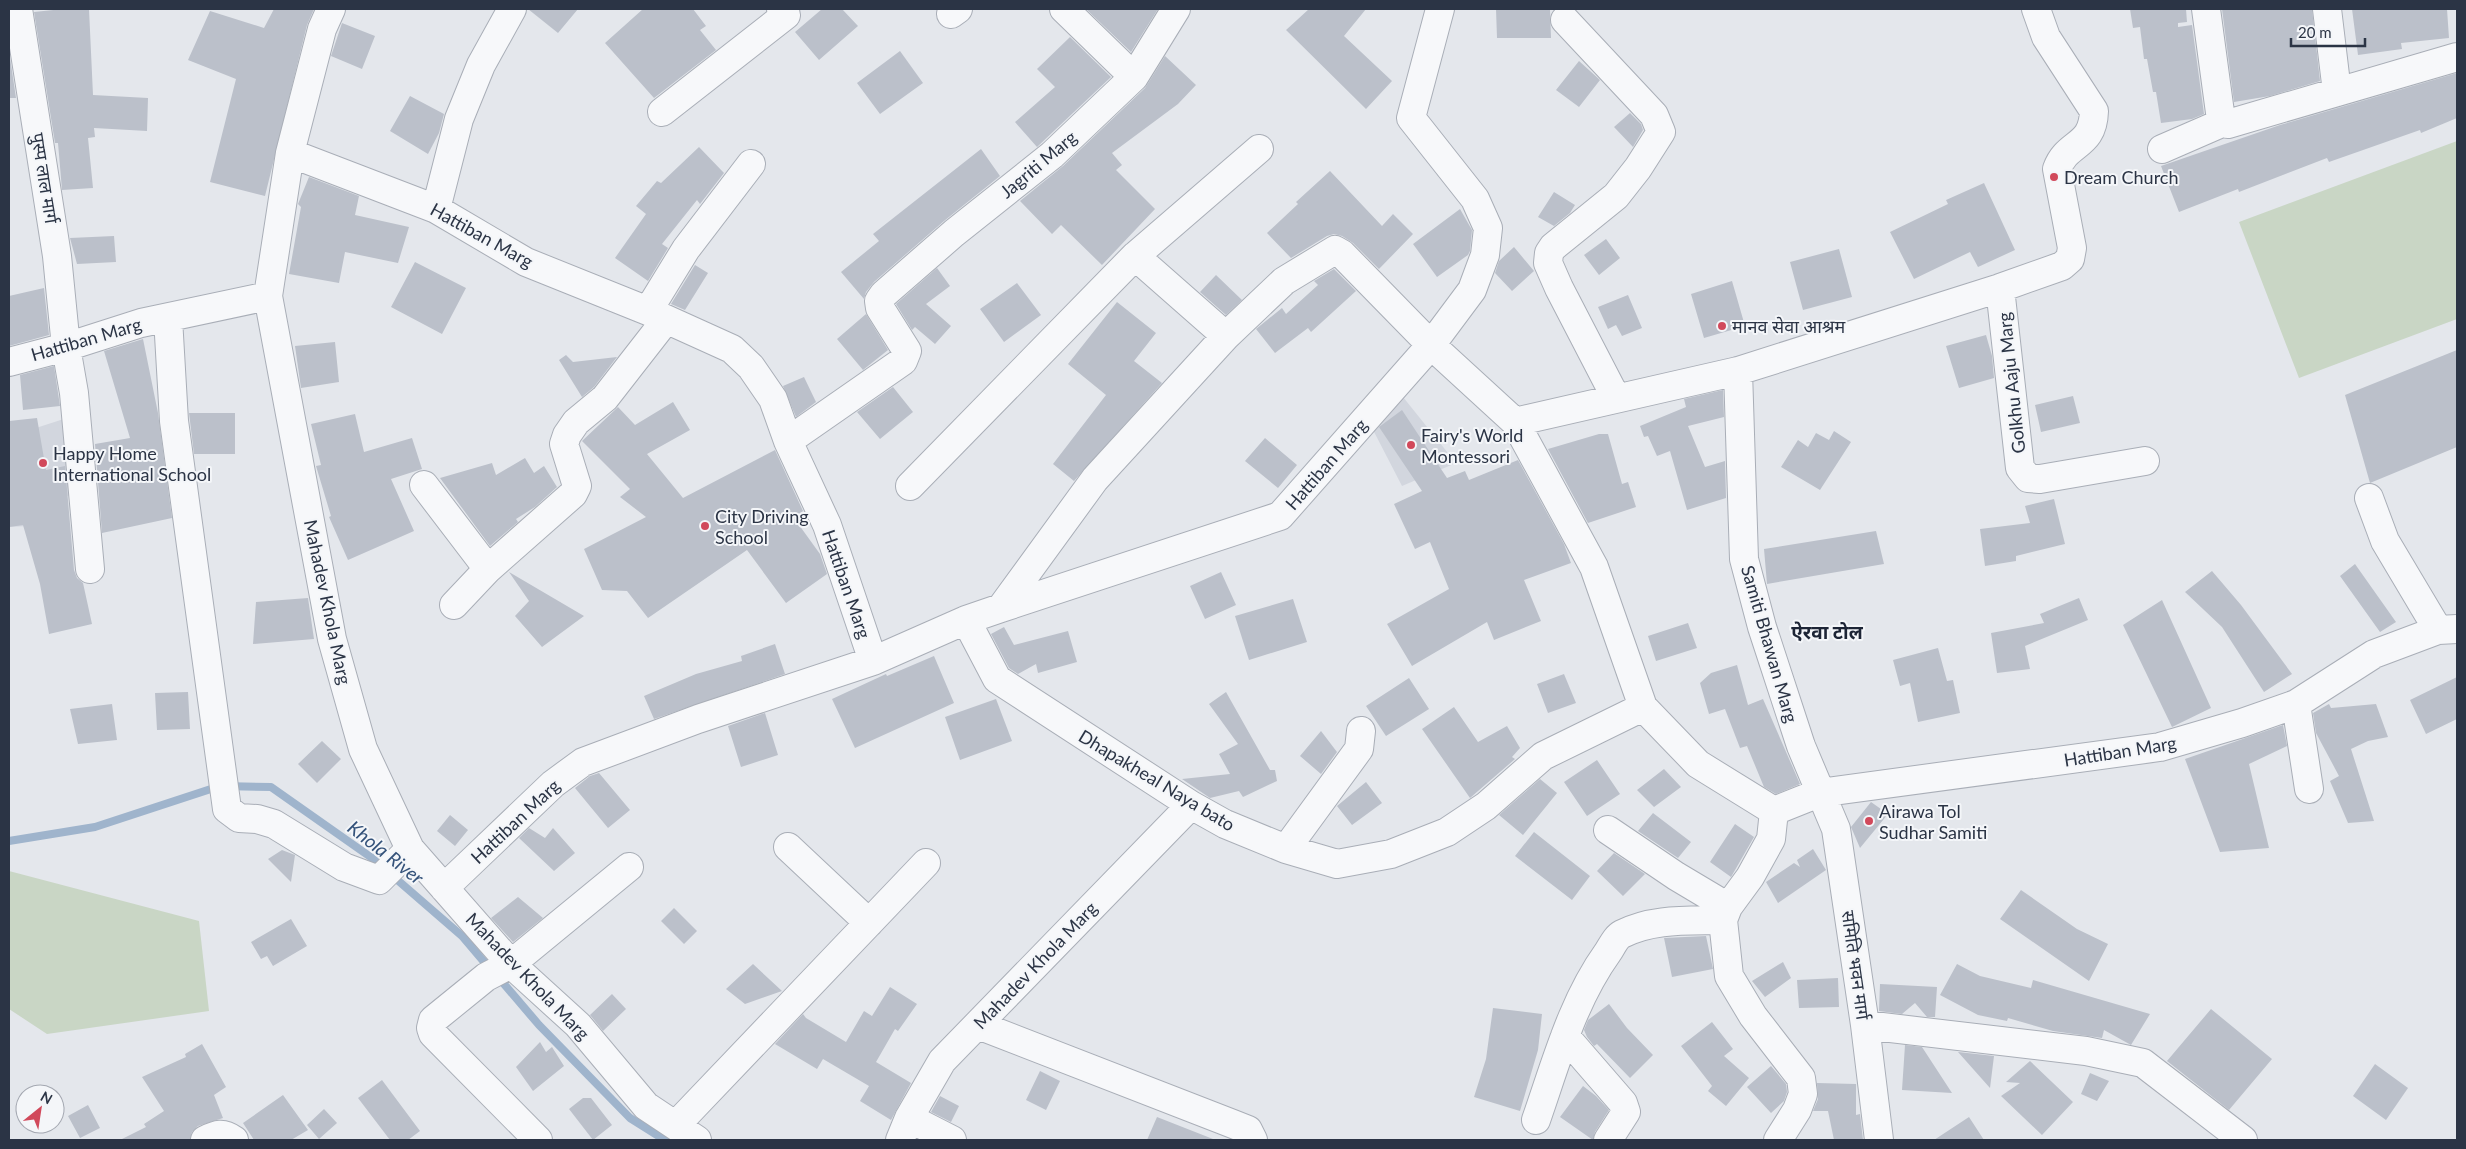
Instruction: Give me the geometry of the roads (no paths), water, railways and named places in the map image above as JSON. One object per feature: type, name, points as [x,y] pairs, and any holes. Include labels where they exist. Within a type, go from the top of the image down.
[{"type":"street","name":"पुस्प लाल मार्ग","points":[[18,9],[57,256],[66,347],[74,393],[90,569]]},
{"type":"street","points":[[268,296],[290,153],[322,29],[331,9]]},
{"type":"street","points":[[436,209],[459,120],[481,65],[512,9]]},
{"type":"street","points":[[1064,9],[1134,77]]},
{"type":"street","name":"Jagriti Marg","points":[[788,441],[904,361],[907,351],[880,308],[879,301],[884,294],[954,233],[1052,155],[1134,77],[1176,9]]},
{"type":"street","name":"Hattiban Marg","points":[[444,888],[553,784],[583,762],[698,719],[873,661],[966,620],[1280,516],[1431,345],[1472,290],[1485,255],[1488,228],[1475,199],[1411,118],[1440,9]]},
{"type":"street","name":"Golkhu Aaju Marg","points":[[1738,371],[2000,288],[2062,266],[2070,258],[2072,248],[2057,169],[2061,157],[2088,136],[2094,122],[2094,111],[2046,37],[2036,9]]},
{"type":"street","points":[[2206,9],[2221,120],[2228,124],[2457,57]]},
{"type":"street","points":[[2327,9],[2338,92]]},
{"type":"street","points":[[662,112],[787,11]]},
{"type":"street","points":[[1564,20],[1654,115],[1661,132],[1638,168],[1616,196],[1553,247],[1549,253],[1548,262],[1559,288],[1616,398]]},
{"type":"street","points":[[2162,149],[2224,122]]},
{"type":"street","points":[[910,486],[1136,256],[1259,149]]},
{"type":"street","name":"Hattiban Marg","points":[[290,153],[436,209],[526,262],[732,349],[751,367],[772,399],[788,441],[827,525],[873,661]]},
{"type":"street","points":[[454,605],[488,569],[572,494],[577,486],[564,444],[567,435],[576,422],[605,398],[656,316],[686,249],[751,164]]},
{"type":"street","points":[[1001,608],[1095,478],[1226,336],[1284,281],[1335,250],[1342,254],[1431,345],[1515,422],[1594,567],[1643,707],[1698,764],[1774,810]]},
{"type":"street","points":[[1136,256],[1226,336]]},
{"type":"street","name":"Golkhu Aaju Marg","points":[[2000,288],[2020,468],[2028,478],[2040,479],[2145,461]]},
{"type":"street","name":"Hattiban Marg","points":[[9,362],[66,347],[141,323],[268,296]]},
{"type":"street","name":"Mahadev Khola Marg","points":[[268,296],[332,639],[394,865],[444,888],[499,970],[578,1025],[646,1106],[687,1132]]},
{"type":"street","points":[[168,318],[174,421],[227,809],[239,818],[257,819],[274,824],[344,867],[394,865]]},
{"type":"street","points":[[1515,422],[1738,371]]},
{"type":"street","name":"Samiti Bhawan Marg","points":[[1738,371],[1744,559],[1765,636],[1801,746],[1819,793]]},
{"type":"street","points":[[424,485],[488,569]]},
{"type":"street","points":[[2369,498],[2384,541],[2448,629]]},
{"type":"street","name":"Dhapakheal Naya bato","points":[[966,620],[997,679],[1191,805],[1225,824],[1286,849],[1337,864],[1400,851],[1447,832],[1486,806],[1543,756],[1643,707]]},
{"type":"street","name":"Hattiban Marg","points":[[1819,793],[2160,748],[2296,704],[2374,654],[2448,629]]},
{"type":"street","points":[[2296,704],[2309,789]]},
{"type":"street","points":[[1286,849],[1359,749],[1361,731]]},
{"type":"street","points":[[1774,810],[1819,793]]},
{"type":"street","name":"समिति भवन मार्ग","points":[[1819,793],[1836,829],[1865,1025],[1879,1140]]},
{"type":"street","name":"Mahadev Khola Marg","points":[[904,1129],[942,1061],[1191,805]]},
{"type":"street","points":[[1774,810],[1772,839],[1726,914],[1729,976],[1752,1016],[1801,1078],[1803,1094],[1798,1110],[1778,1140]]},
{"type":"street","points":[[1608,830],[1676,876],[1726,914]]},
{"type":"street","points":[[788,847],[869,923]]},
{"type":"street","points":[[687,1132],[869,923],[926,863]]},
{"type":"street","points":[[538,1140],[433,1034],[430,1028],[433,1020],[629,867]]},
{"type":"street","points":[[1536,1120],[1565,1036],[1583,992],[1599,964],[1620,935],[1651,923],[1726,914]]},
{"type":"street","points":[[978,1025],[1241,1127],[1248,1130],[1253,1140]]},
{"type":"street","points":[[1865,1025],[2086,1051],[2143,1063],[2243,1140]]},
{"type":"street","points":[[1565,1036],[1623,1103],[1626,1112],[1608,1140]]},
{"type":"street","points":[[904,1129],[952,1140]]},
{"type":"street","points":[[205,1140],[216,1134],[224,1134],[234,1140]]},
{"type":"waterway","name":"Khola River","points":[[9,841],[95,827],[220,786],[271,787],[372,858],[462,936],[490,969]]},
{"type":"waterway","name":"Khola River","points":[[498,977],[539,1025],[630,1118],[665,1140]]},
{"type":"place","name":"Dream Church","points":[[2054,177]]},
{"type":"place","name":"मानव सेवा आश्रम","points":[[1722,326]]},
{"type":"place","name":"Fairy's World Montessori","points":[[1411,445]]},
{"type":"place","name":"Happy Home International School","points":[[43,463]]},
{"type":"place","name":"City Driving School","points":[[705,526]]},
{"type":"place","name":"Airawa Tol Sudhar Samiti","points":[[1869,821]]},
{"type":"district","name":"ऐरवा टोल","points":[[1827,631]]}]
